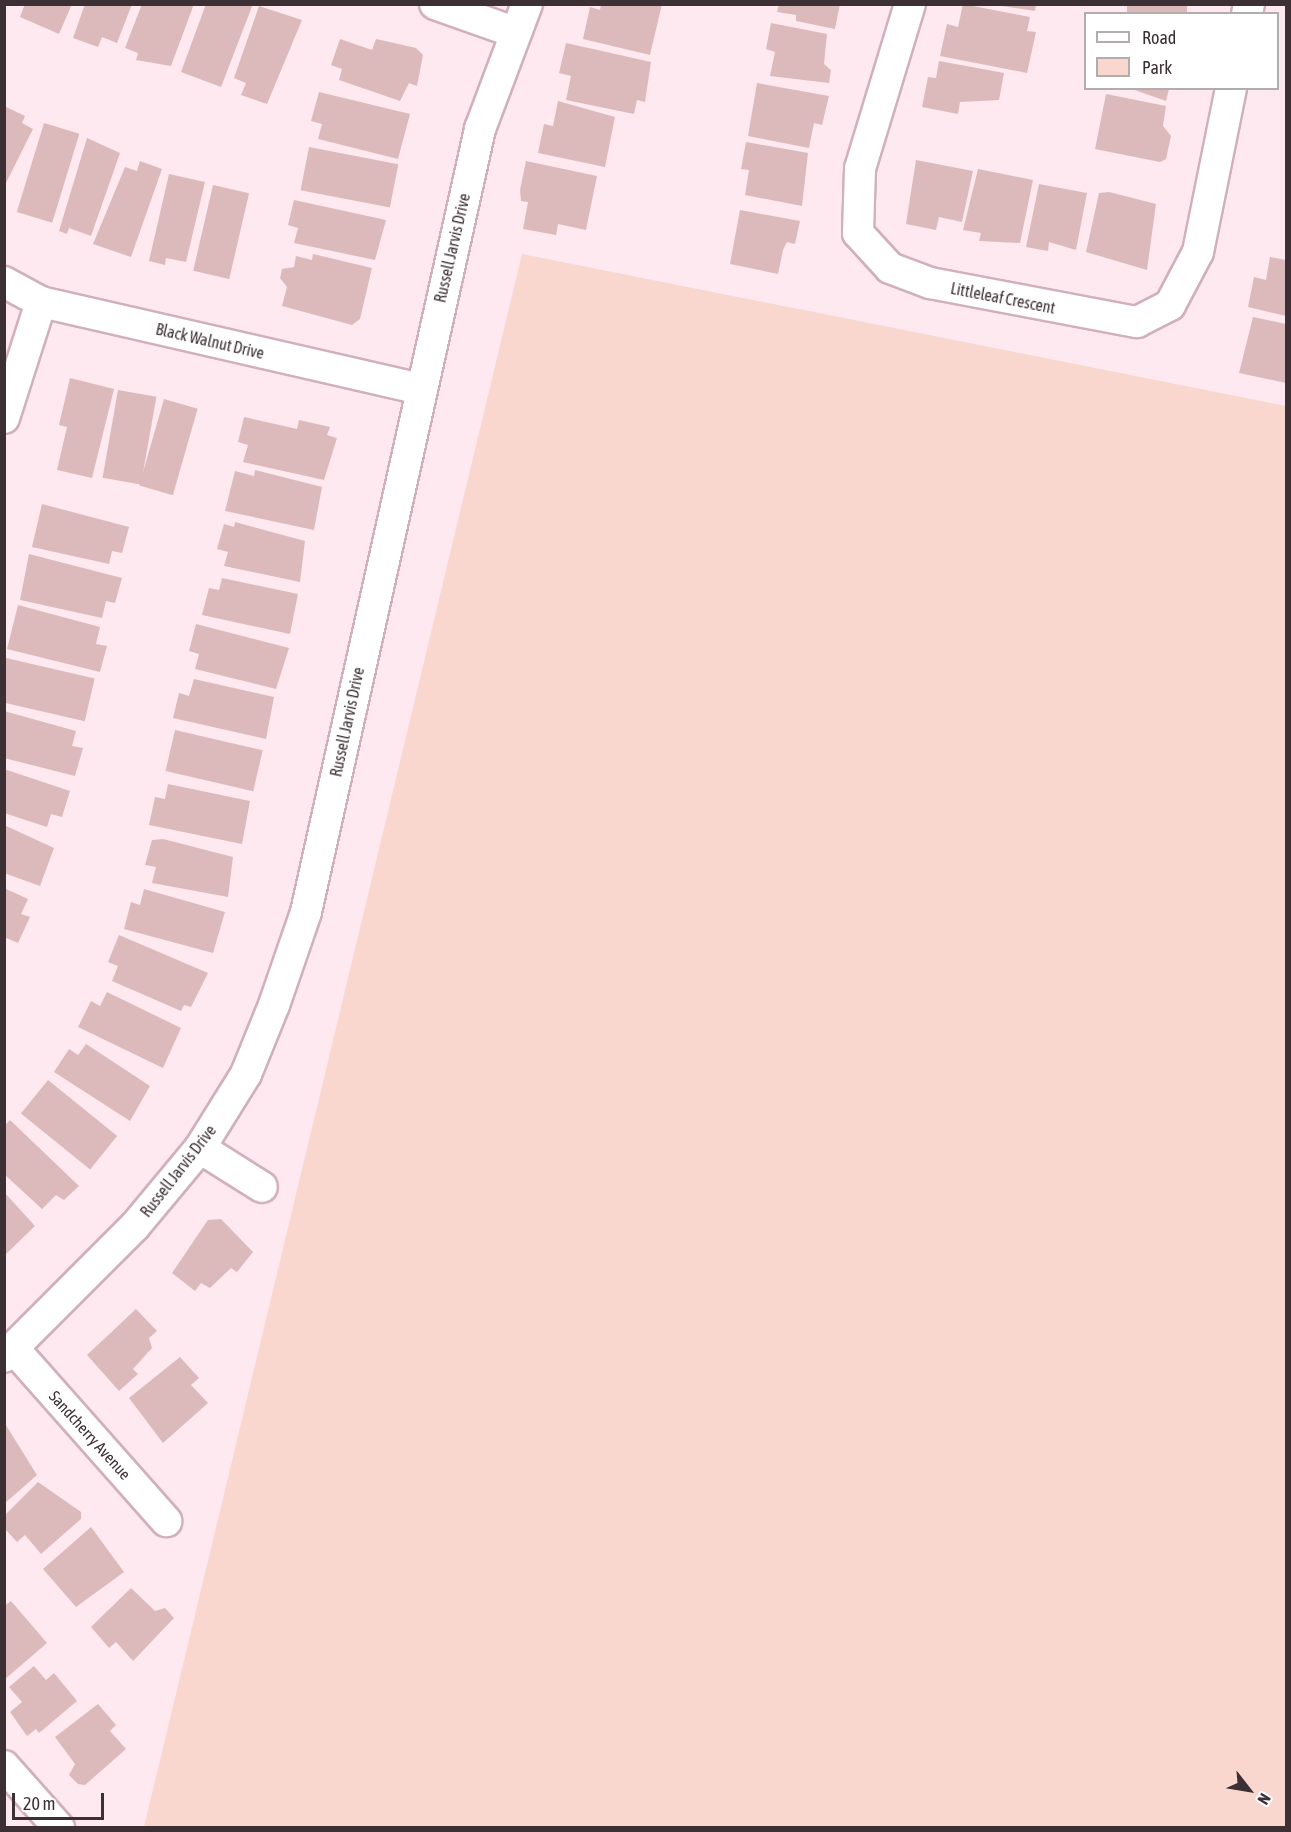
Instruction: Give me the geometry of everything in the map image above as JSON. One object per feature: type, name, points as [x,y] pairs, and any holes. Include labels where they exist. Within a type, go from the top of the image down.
[{"type":"street","points":[[435,4],[514,32]]},
{"type":"street","name":"Russell Jarvis Drive","points":[[9,1353],[135,1226],[200,1148],[246,1074],[306,912],[420,389],[480,129],[514,32],[527,4]]},
{"type":"street","name":"Littleleaf Crescent","points":[[910,4],[861,169],[858,232],[890,268],[930,283],[1137,322],[1170,305],[1198,252],[1231,90]]},
{"type":"street","name":"Black Walnut Drive","points":[[4,282],[41,302],[420,389]]},
{"type":"street","points":[[4,418],[41,302]]},
{"type":"street","points":[[200,1148],[262,1187]]},
{"type":"street","name":"Sandcherry Avenue","points":[[9,1353],[166,1521]]},
{"type":"street","points":[[4,1766],[59,1827]]},
{"type":"green space","points":[[522,254],[1286,406],[1286,1827],[144,1827]]},
{"type":"building","points":[[25,4],[72,4],[59,34],[20,17]]},
{"type":"building","points":[[85,4],[132,4],[117,43],[102,37],[98,47],[73,38]]},
{"type":"building","points":[[142,4],[194,4],[171,66],[136,60],[138,53],[125,48]]},
{"type":"building","points":[[206,4],[253,4],[221,87],[181,72]]},
{"type":"building","points":[[601,4],[662,4],[650,55],[583,39],[590,7],[600,10]]},
{"type":"building","points":[[779,4],[840,4],[835,29],[796,21],[796,15],[777,12]]},
{"type":"building","points":[[963,4],[1030,17],[1027,31],[1036,32],[1027,73],[940,56],[947,24],[958,27]]},
{"type":"building","points":[[989,4],[1010,5],[1036,5],[1035,11]]},
{"type":"building","points":[[1127,4],[1187,4],[1187,12],[1127,12]]},
{"type":"building","points":[[259,6],[302,20],[267,104],[241,95],[246,83],[234,78]]},
{"type":"building","points":[[771,23],[827,34],[824,64],[831,70],[829,83],[770,76],[775,52],[766,49]]},
{"type":"building","points":[[340,39],[372,50],[376,39],[416,48],[423,55],[417,86],[409,83],[400,101],[339,80],[342,69],[331,65]]},
{"type":"building","points":[[566,43],[651,62],[645,102],[637,100],[634,114],[566,100],[571,76],[559,73]]},
{"type":"building","points":[[939,61],[1004,73],[999,100],[960,102],[958,114],[922,107],[928,77],[936,78]]},
{"type":"building","points":[[757,83],[829,96],[822,125],[814,123],[809,148],[748,136]]},
{"type":"building","points":[[1135,90],[1169,90],[1166,101]]},
{"type":"building","points":[[319,92],[410,114],[398,159],[318,139],[322,124],[311,121]]},
{"type":"building","points":[[1106,94],[1166,106],[1163,126],[1171,136],[1166,159],[1160,162],[1095,149]]},
{"type":"building","points":[[558,101],[615,117],[605,167],[538,153],[544,124],[553,126]]},
{"type":"building","points":[[4,106],[25,116],[22,123],[33,129],[4,187]]},
{"type":"building","points":[[44,123],[79,134],[52,223],[17,212]]},
{"type":"building","points":[[87,138],[120,153],[91,236],[69,228],[67,234],[59,231]]},
{"type":"building","points":[[746,142],[808,153],[802,206],[745,195],[749,170],[741,169]]},
{"type":"building","points":[[309,147],[398,164],[390,208],[301,190]]},
{"type":"building","points":[[916,160],[973,171],[962,222],[939,217],[936,230],[906,224]]},
{"type":"building","points":[[140,161],[162,169],[131,257],[93,244],[125,167],[137,171]]},
{"type":"building","points":[[526,161],[597,176],[586,230],[558,224],[556,235],[523,229],[528,202],[521,201],[520,190]]},
{"type":"building","points":[[978,169],[1033,180],[1020,243],[979,241],[981,233],[963,230]]},
{"type":"building","points":[[169,174],[205,182],[186,262],[166,258],[165,265],[149,261]]},
{"type":"building","points":[[1039,184],[1087,193],[1076,250],[1049,242],[1048,251],[1026,247]]},
{"type":"building","points":[[213,185],[249,193],[229,279],[193,271]]},
{"type":"building","points":[[1109,192],[1156,204],[1147,270],[1086,252],[1099,193]]},
{"type":"building","points":[[294,200],[386,220],[375,260],[294,243],[298,228],[288,225]]},
{"type":"building","points":[[740,210],[800,221],[795,244],[787,242],[783,250],[778,274],[730,264]]},
{"type":"building","points":[[313,254],[372,268],[360,319],[352,325],[282,306],[287,287],[280,278],[282,269],[294,267],[296,256],[312,260]]},
{"type":"building","points":[[1270,257],[1286,260],[1286,316],[1248,307],[1254,277],[1266,280]]},
{"type":"building","points":[[1253,317],[1286,324],[1286,383],[1239,373]]},
{"type":"building","points":[[70,378],[114,389],[92,478],[57,470],[67,427],[59,425]]},
{"type":"building","points":[[118,390],[156,397],[141,484],[103,478]]},
{"type":"building","points":[[164,399],[198,409],[173,495],[139,486]]},
{"type":"building","points":[[244,417],[297,429],[299,420],[330,427],[327,435],[337,438],[324,480],[243,462],[248,445],[238,442]]},
{"type":"building","points":[[255,470],[322,487],[314,530],[225,511],[235,471],[254,476]]},
{"type":"building","points":[[42,504],[129,527],[122,553],[112,551],[109,564],[32,547]]},
{"type":"building","points":[[235,522],[305,541],[300,582],[224,566],[228,552],[217,549],[224,524],[234,527]]},
{"type":"building","points":[[29,554],[122,578],[115,603],[106,601],[102,618],[20,600]]},
{"type":"building","points":[[222,578],[298,594],[290,634],[202,615],[209,588],[219,590]]},
{"type":"building","points":[[18,605],[100,627],[96,644],[107,646],[100,672],[7,649]]},
{"type":"building","points":[[196,624],[289,648],[276,689],[195,669],[199,654],[189,651]]},
{"type":"building","points":[[6,658],[95,678],[85,721],[4,703]]},
{"type":"building","points":[[194,679],[274,697],[266,739],[173,718],[179,693],[189,696]]},
{"type":"building","points":[[4,711],[76,731],[72,746],[83,748],[75,776],[4,758]]},
{"type":"building","points":[[175,730],[263,750],[253,791],[166,771]]},
{"type":"building","points":[[4,769],[70,791],[62,817],[51,814],[47,827],[4,813]]},
{"type":"building","points":[[168,784],[250,801],[242,844],[149,825],[155,797],[165,799]]},
{"type":"building","points":[[4,825],[54,848],[40,886],[4,873]]},
{"type":"building","points":[[163,839],[233,857],[228,897],[152,883],[156,867],[145,865],[152,840]]},
{"type":"building","points":[[4,888],[28,899],[21,914],[30,917],[18,943],[4,937]]},
{"type":"building","points":[[144,889],[225,912],[213,953],[124,929],[131,902],[140,905]]},
{"type":"building","points":[[119,935],[208,973],[191,1007],[184,1005],[181,1011],[112,981],[118,966],[108,962]]},
{"type":"building","points":[[107,992],[181,1028],[163,1068],[78,1027],[91,1001],[100,1006]]},
{"type":"building","points":[[86,1044],[150,1086],[130,1121],[54,1072],[69,1049],[78,1055]]},
{"type":"building","points":[[48,1080],[117,1136],[90,1169],[21,1113]]},
{"type":"building","points":[[10,1120],[79,1186],[64,1200],[56,1195],[42,1209],[4,1174],[4,1126]]},
{"type":"building","points":[[4,1192],[35,1226],[4,1256]]},
{"type":"building","points":[[221,1219],[253,1252],[237,1272],[231,1268],[210,1288],[201,1283],[195,1291],[172,1273],[208,1220]]},
{"type":"building","points":[[136,1309],[157,1331],[149,1338],[152,1348],[133,1369],[138,1374],[119,1391],[87,1355]]},
{"type":"building","points":[[180,1357],[199,1378],[191,1385],[208,1403],[163,1443],[129,1398]]},
{"type":"building","points":[[4,1422],[37,1475],[4,1504]]},
{"type":"building","points":[[38,1482],[81,1512],[81,1519],[41,1554],[25,1535],[17,1542],[4,1528],[4,1516]]},
{"type":"building","points":[[91,1527],[124,1572],[76,1607],[43,1569]]},
{"type":"building","points":[[131,1588],[155,1611],[165,1608],[174,1618],[133,1661],[116,1642],[109,1648],[91,1627]]},
{"type":"building","points":[[11,1601],[47,1643],[4,1680],[4,1606]]},
{"type":"building","points":[[34,1666],[46,1680],[54,1673],[77,1701],[39,1733],[36,1729],[27,1736],[10,1712],[22,1702],[9,1687]]},
{"type":"building","points":[[98,1704],[116,1725],[110,1731],[126,1749],[85,1785],[78,1784],[69,1775],[75,1764],[55,1737]]}]
